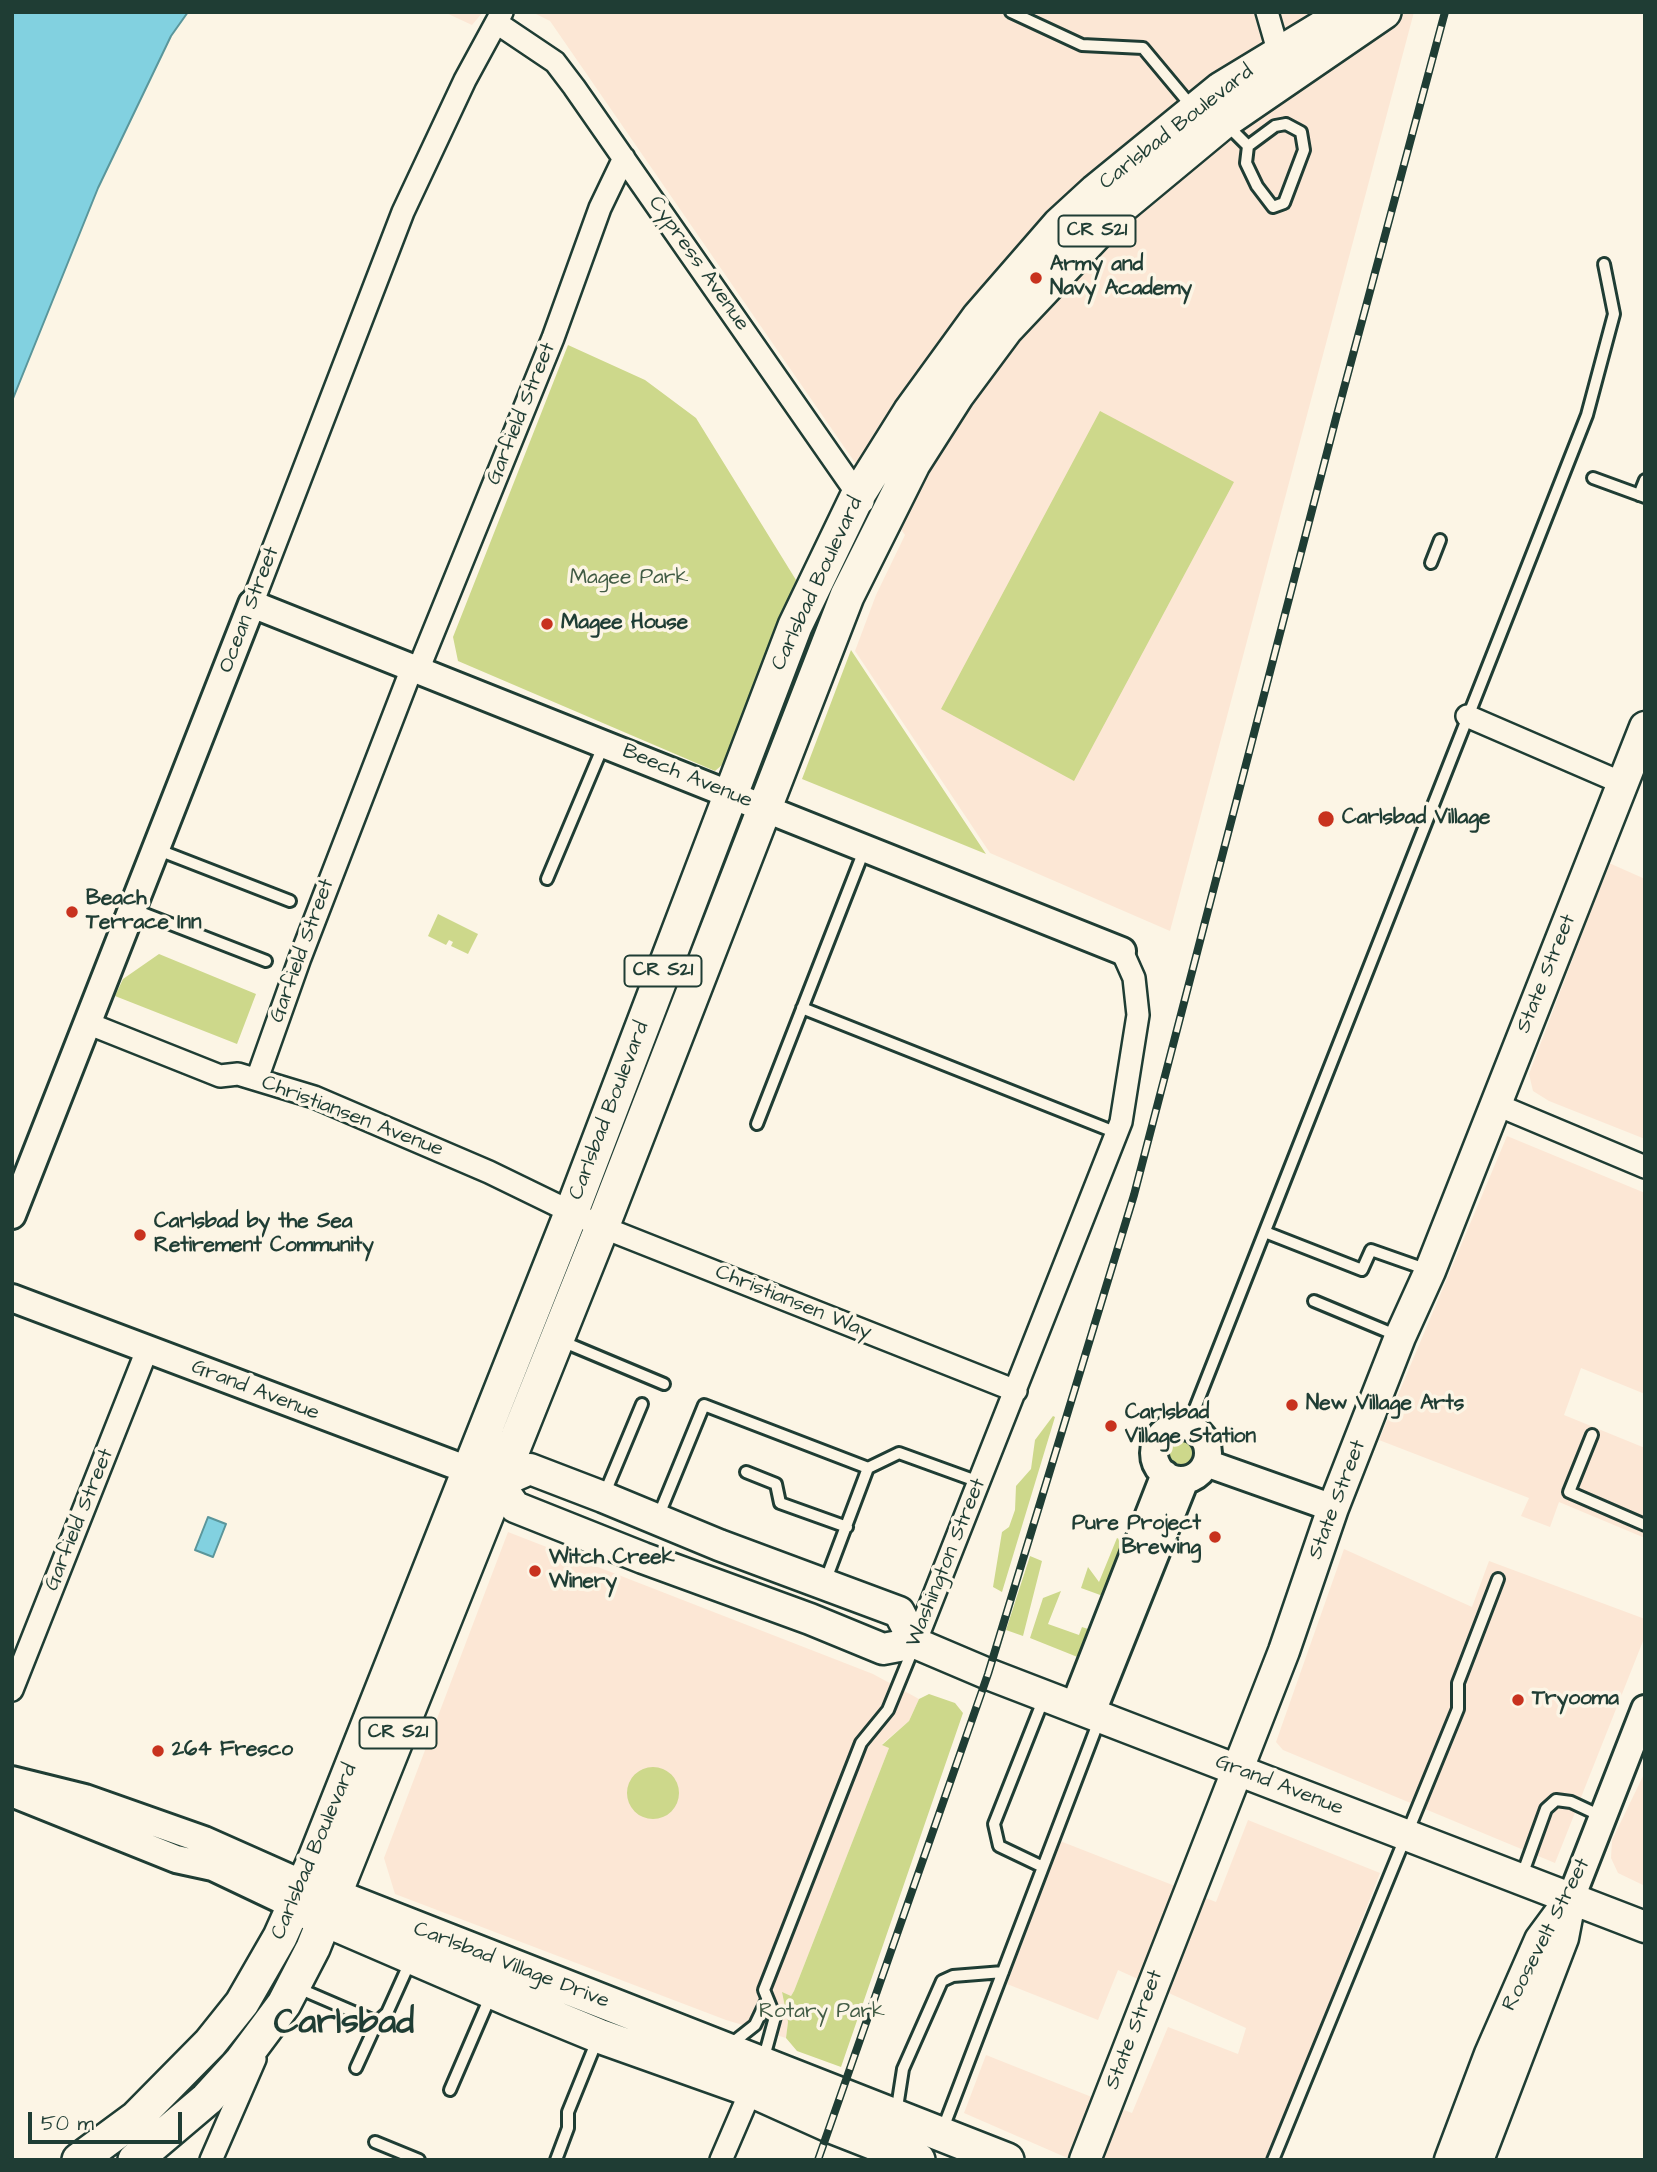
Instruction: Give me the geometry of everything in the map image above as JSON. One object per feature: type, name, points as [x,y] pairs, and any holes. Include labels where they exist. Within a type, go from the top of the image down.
[{"type":"main road","name":"Carlsbad Boulevard","points":[[135,2160],[207,2099],[266,2032],[294,1986],[314,1901],[468,1470],[572,1211],[795,626],[858,495],[910,412],[979,317],[1059,225],[1096,191],[1282,65],[1370,14]]},
{"type":"main road","name":"Carlsbad Boulevard","points":[[79,2160],[136,2118],[210,2043],[314,1901],[498,1483],[602,1227],[847,596],[880,524],[949,406],[1006,329],[1210,116]]},
{"type":"main road","name":"State Street","points":[[1085,2160],[1284,1651],[1333,1508],[1400,1337],[1430,1271],[1645,727]]},
{"type":"main road","points":[[498,1483],[530,1469],[603,1497],[899,1612],[915,1643]]},
{"type":"main road","name":"Grand Avenue","points":[[468,1470],[498,1483],[515,1507],[704,1582],[810,1619],[883,1649],[915,1643],[1045,1696],[1645,1927]]},
{"type":"main road","points":[[1478,2160],[1563,1938],[1571,1898]]},
{"type":"main road","name":"Roosevelt Street","points":[[1450,2160],[1490,2053],[1540,1940],[1571,1898]]},
{"type":"main road","name":"Carlsbad Village Drive","points":[[314,1901],[412,1956],[599,2036],[757,2076],[896,2117],[1007,2160]]},
{"type":"main road","name":"Carlsbad Village Drive","points":[[314,1901],[565,1988],[724,2048],[757,2076],[831,2126],[904,2157]]},
{"type":"street","points":[[1267,12],[1282,65]]},
{"type":"street","name":"Cypress Avenue","points":[[500,18],[555,62],[880,524]]},
{"type":"street","name":"Ocean Street","points":[[12,1215],[403,212],[465,80],[500,18]]},
{"type":"street","name":"Garfield Street","points":[[257,1079],[300,958],[415,669],[553,338],[600,208],[624,158]]},
{"type":"street","name":"Beech Avenue","points":[[252,604],[1122,950]]},
{"type":"street","points":[[1467,716],[1622,783]]},
{"type":"street","name":"Washington Street","points":[[915,1643],[1117,1133],[1138,1015],[1135,978],[1122,950]]},
{"type":"street","name":"Christiansen Avenue","points":[[87,1023],[220,1076],[237,1074],[314,1097],[489,1172],[572,1211]]},
{"type":"street","points":[[1495,1104],[1645,1167]]},
{"type":"street","name":"Christiansen Way","points":[[572,1211],[602,1227],[1016,1391]]},
{"type":"street","name":"Grand Avenue","points":[[12,1298],[468,1470]]},
{"type":"street","name":"Garfield Street","points":[[12,1690],[147,1350]]},
{"type":"street","points":[[1188,1426],[1205,1441],[1206,1463],[1198,1474],[1175,1477],[1154,1459],[1157,1441],[1170,1428],[1188,1426]]},
{"type":"street","points":[[1206,1463],[1333,1508]]},
{"type":"street","points":[[1089,1711],[1175,1477]]},
{"type":"street","name":"Roosevelt Street","points":[[1571,1898],[1645,1709]]},
{"type":"street","name":"Carlsbad Village Drive","points":[[12,1780],[85,1798],[204,1840],[314,1901]]},
{"type":"street","name":"Carlsbad Village Drive","points":[[12,1793],[176,1858],[213,1867],[314,1901]]},
{"type":"street","points":[[211,2160],[266,2032]]},
{"type":"street","name":"Washington Street","points":[[721,2160],[757,2076]]},
{"type":"lane","points":[[1012,12],[1083,46],[1143,48],[1210,116],[1248,146]]},
{"type":"lane","points":[[1286,124],[1301,132],[1304,150],[1284,203],[1279,207],[1273,207],[1257,187],[1246,163],[1248,146],[1275,126],[1286,124]]},
{"type":"lane","points":[[1188,1426],[1587,415],[1614,314],[1604,264]]},
{"type":"lane","points":[[1593,478],[1642,496],[1645,480]]},
{"type":"lane","points":[[1432,563],[1440,540]]},
{"type":"lane","points":[[547,879],[604,744]]},
{"type":"lane","points":[[757,1124],[865,848]]},
{"type":"lane","points":[[156,849],[290,901]]},
{"type":"lane","points":[[132,909],[266,961]]},
{"type":"lane","points":[[802,1009],[1117,1133]]},
{"type":"lane","points":[[1265,1232],[1363,1270],[1370,1250],[1430,1271]]},
{"type":"lane","points":[[1314,1301],[1400,1337]]},
{"type":"lane","points":[[556,1339],[664,1384]]},
{"type":"lane","points":[[603,1497],[642,1404]]},
{"type":"lane","points":[[657,1520],[704,1405],[868,1468]]},
{"type":"lane","points":[[1592,1435],[1569,1492],[1645,1525]]},
{"type":"lane","points":[[824,1584],[868,1468],[899,1453],[979,1482]]},
{"type":"lane","points":[[746,1472],[776,1484],[780,1503],[847,1527]]},
{"type":"lane","points":[[1273,2160],[1458,1709],[1458,1683],[1498,1579]]},
{"type":"lane","name":"Washington Street","points":[[757,2076],[775,2017],[766,2002],[764,1990],[860,1743],[888,1710],[915,1643]]},
{"type":"lane","points":[[1043,1867],[999,1846],[994,1824],[1045,1696]]},
{"type":"lane","points":[[941,2134],[1043,1867],[1089,1711]]},
{"type":"lane","points":[[1521,1879],[1546,1809],[1556,1800],[1571,1802],[1602,1817]]},
{"type":"lane","points":[[356,2068],[377,2022],[387,2013],[412,1956]]},
{"type":"lane","points":[[896,2117],[903,2069],[942,1981],[953,1976],[1003,1972]]},
{"type":"lane","points":[[294,1986],[377,2022]]},
{"type":"lane","points":[[450,2090],[492,1992]]},
{"type":"lane","points":[[724,2048],[755,2025],[766,2002]]},
{"type":"lane","points":[[556,2160],[568,2128],[568,2112],[599,2036]]},
{"type":"lane","points":[[375,2143],[420,2160],[425,2148]]},
{"type":"shaded area","points":[[444,12],[483,12],[472,25]]},
{"type":"shaded area","name":"Army and Navy Academy","points":[[532,12],[1414,12],[1170,931],[990,853],[855,651],[876,595],[905,535],[550,21]]},
{"type":"shaded area","points":[[1609,863],[1645,879],[1645,1139],[1549,1101],[1533,1091],[1529,1074]]},
{"type":"shaded area","points":[[1507,1136],[1645,1193],[1645,1394],[1581,1368],[1564,1415],[1645,1448],[1645,1538],[1559,1502],[1550,1527],[1521,1516],[1529,1498],[1379,1440]]},
{"type":"shaded area","points":[[508,1532],[873,1674],[919,1699],[909,1721],[882,1744],[889,1748],[794,1991],[791,1996],[782,1993],[788,2022],[786,2038],[726,2020],[395,1894],[384,1858]]},
{"type":"shaded area","points":[[1344,1549],[1472,1607],[1489,1561],[1645,1619],[1645,1636],[1555,1863],[1283,1750],[1276,1742]]},
{"type":"shaded area","points":[[1645,1772],[1645,1886],[1618,1873],[1611,1858],[1612,1840]]},
{"type":"shaded area","points":[[1248,1820],[1380,1873],[1268,2160],[1072,2160],[964,2113],[986,2055],[1132,2113],[1168,2027],[1238,2054],[1246,2028],[1118,1970],[1098,2020],[1007,1984],[1060,1841],[1216,1902]]},
{"type":"green space","name":"Magee Park","points":[[568,345],[645,380],[696,418],[796,580],[746,717],[722,765],[715,771],[458,661],[453,637]]},
{"type":"green space","points":[[1100,411],[1234,482],[1074,781],[941,709]]},
{"type":"green space","points":[[851,650],[986,854],[802,779]]},
{"type":"green space","points":[[438,914],[478,934],[468,954],[451,946],[453,942],[449,940],[446,945],[428,936]]},
{"type":"green space","points":[[159,954],[256,994],[237,1044],[115,996],[123,979]]},
{"type":"green space","points":[[1053,1416],[1055,1417],[1002,1592],[993,1587],[1002,1532],[1009,1527],[1015,1510],[1016,1486],[1031,1469],[1035,1440]]},
{"type":"green space","points":[[1182,1439],[1192,1443],[1196,1453],[1192,1463],[1182,1467],[1172,1463],[1168,1453],[1172,1443]]},
{"type":"green space","points":[[1117,1538],[1125,1542],[1103,1596],[1081,1588],[1088,1567],[1099,1582]]},
{"type":"green space","points":[[1030,1556],[1042,1561],[1023,1636],[1006,1630]]},
{"type":"green space","points":[[1061,1591],[1048,1624],[1079,1635],[1082,1627],[1088,1629],[1080,1658],[1030,1638],[1043,1598]]},
{"type":"green space","name":"Rotary Park","points":[[929,1694],[955,1703],[963,1713],[841,2067],[797,2051],[786,2038],[788,2022],[782,1992],[791,1996],[794,1991],[889,1748],[882,1745],[909,1721],[919,1699]]},
{"type":"green space","points":[[653,1767],[663,1769],[671,1775],[677,1783],[677,1803],[671,1811],[663,1817],[653,1819],[643,1817],[635,1811],[629,1803],[627,1793],[629,1783],[635,1775],[643,1769]]},
{"type":"water","points":[[12,12],[188,12],[171,36],[98,188],[12,401]]},
{"type":"water","points":[[208,1517],[226,1524],[213,1557],[195,1550]]},
{"type":"railway","points":[[818,2160],[988,1674],[1134,1195],[1336,418],[1445,12]]},
{"type":"place","name":"Army and Navy Academy","points":[[1036,278]]},
{"type":"place","name":"Magee House","points":[[547,624]]},
{"type":"place","name":"Carlsbad Village","points":[[1326,819]]},
{"type":"place","name":"Beach Terrace Inn","points":[[72,912]]},
{"type":"place","name":"Carlsbad by the Sea Retirement Community","points":[[140,1235]]},
{"type":"place","name":"New Village Arts","points":[[1292,1405]]},
{"type":"place","name":"Carlsbad Village Station","points":[[1111,1426]]},
{"type":"place","name":"Pure Project Brewing","points":[[1215,1537]]},
{"type":"place","name":"Witch Creek Winery","points":[[535,1571]]},
{"type":"place","name":"Tryooma","points":[[1518,1700]]},
{"type":"place","name":"264 Fresco","points":[[158,1751]]},
{"type":"district","name":"Carlsbad","points":[[344,2025]]}]
